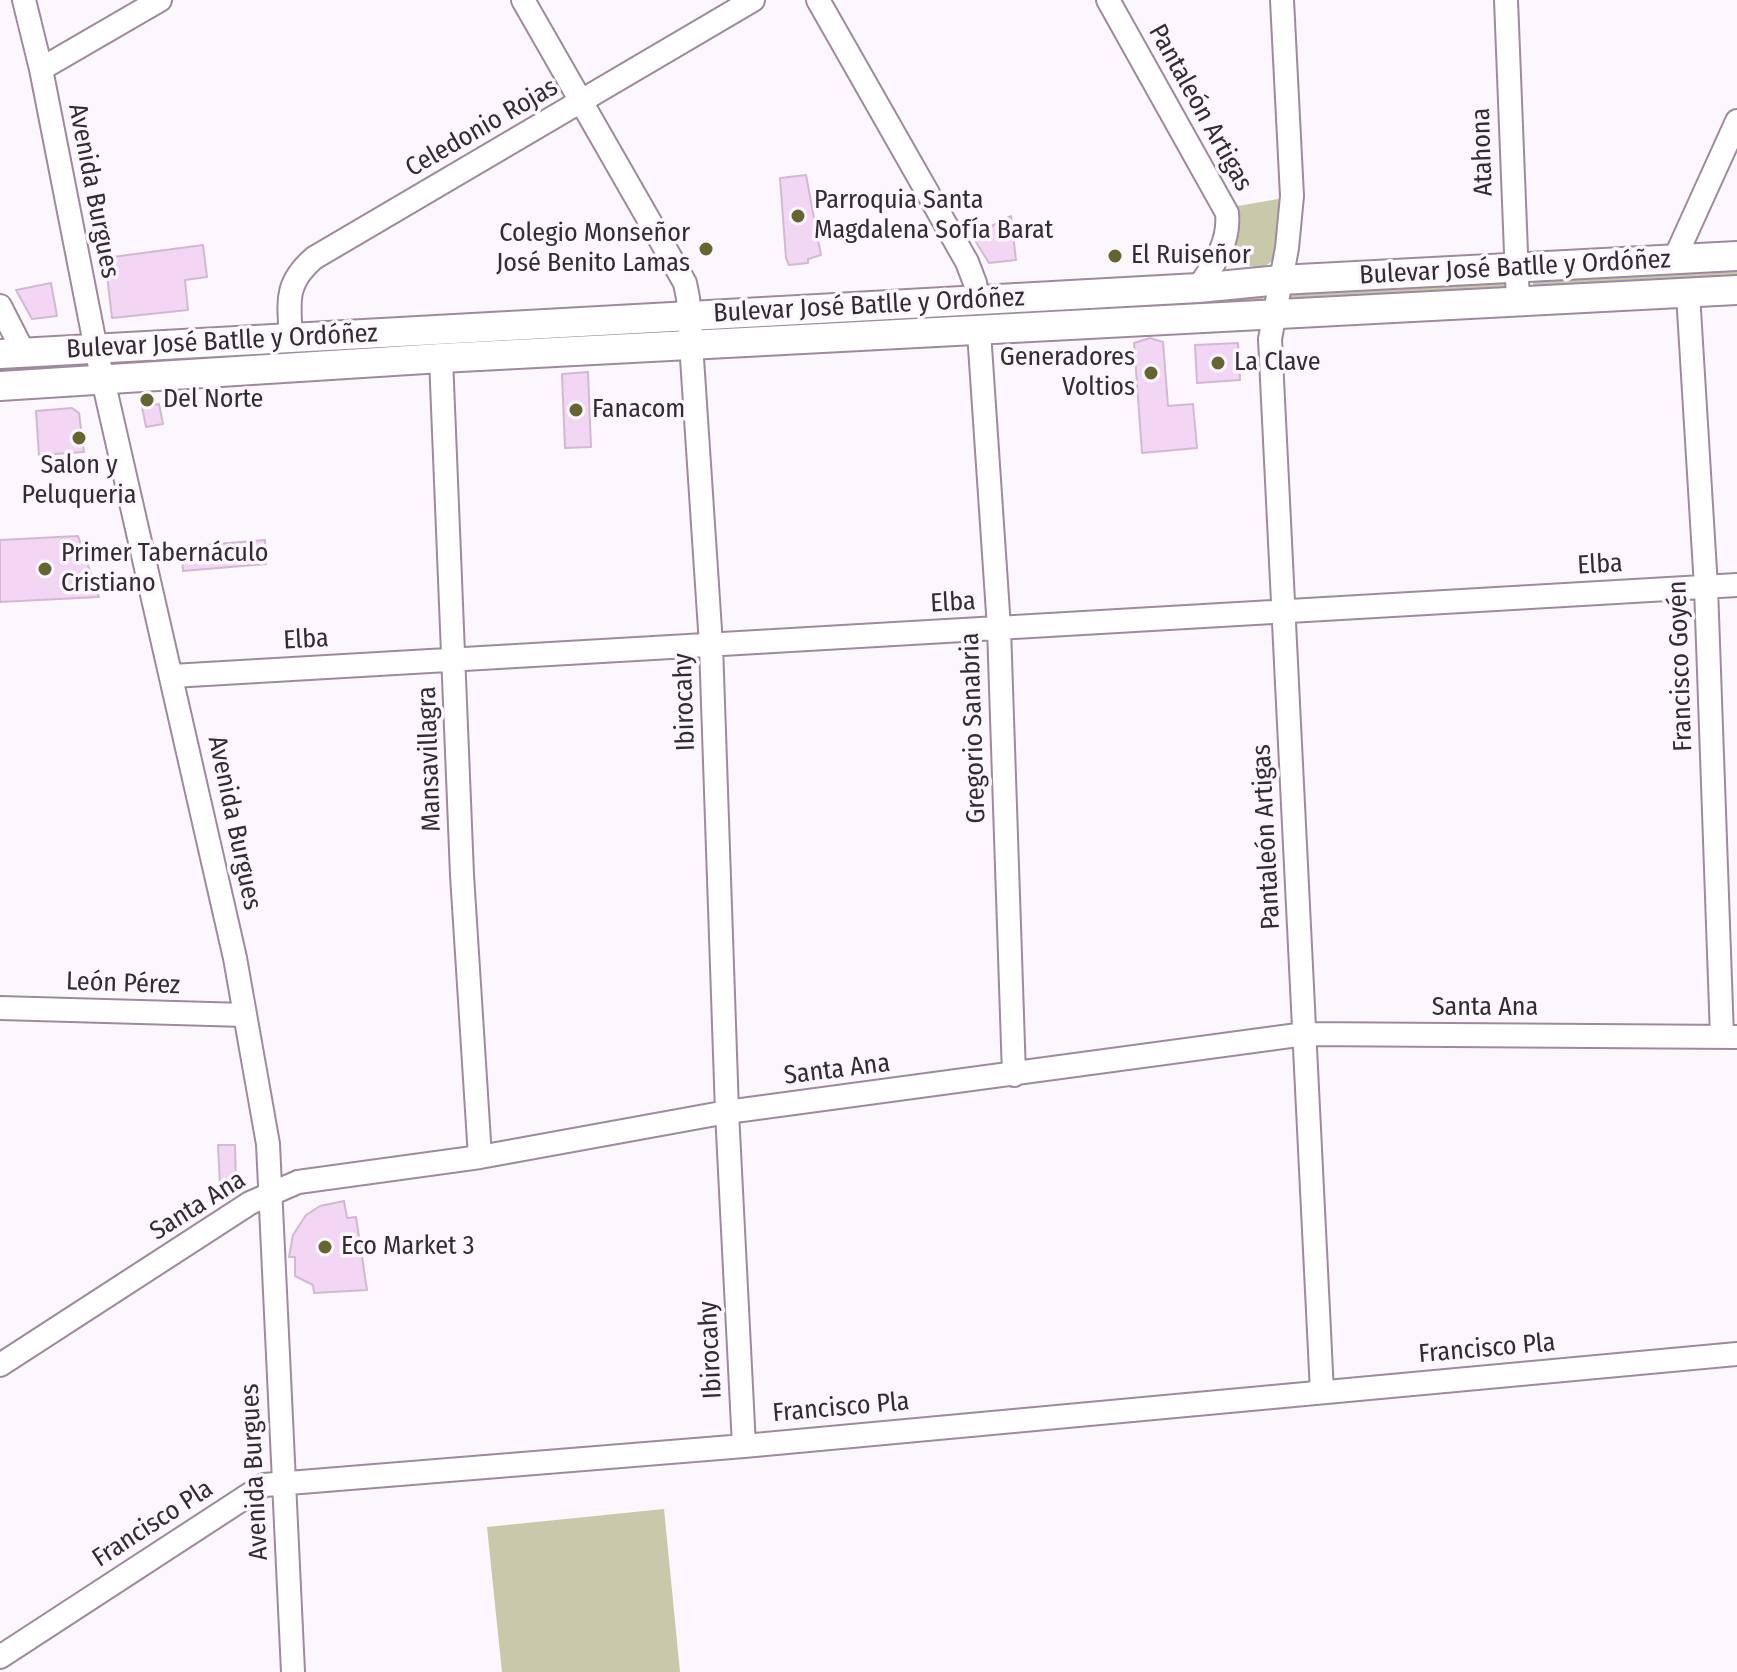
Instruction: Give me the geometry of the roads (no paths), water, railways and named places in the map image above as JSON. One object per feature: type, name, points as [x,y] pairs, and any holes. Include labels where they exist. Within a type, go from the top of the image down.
[{"type":"main road","name":"Bulevar José Batlle y Ordóñez","points":[[0,386],[441,358],[978,299],[1737,256]]},
{"type":"main road","name":"Bulevar José Batlle y Ordóñez","points":[[12,354],[291,338],[690,331],[979,332],[1275,313],[1737,290]]},
{"type":"street","name":"Avenida Burgues","points":[[24,0],[41,69],[96,349],[235,958],[268,1144],[293,1672]]},
{"type":"street","points":[[41,69],[160,0]]},
{"type":"street","name":"Ibirocahy","points":[[523,0],[685,283],[711,645],[727,1112],[744,1446]]},
{"type":"street","name":"Celedonio Rojas","points":[[291,338],[290,298],[293,282],[299,271],[314,258],[753,0]]},
{"type":"street","points":[[818,0],[967,262],[978,299]]},
{"type":"street","name":"Pantaleón Artigas","points":[[1108,0],[1227,213],[1225,243],[1198,288]]},
{"type":"street","name":"Pantaleón Artigas","points":[[1282,0],[1292,196],[1287,248],[1270,339],[1322,1392]]},
{"type":"street","name":"Atahona","points":[[1506,0],[1518,303]]},
{"type":"street","points":[[1674,260],[1737,121]]},
{"type":"street","name":"Francisco Goyén","points":[[1688,294],[1730,1037]]},
{"type":"street","points":[[0,306],[12,354]]},
{"type":"street","name":"Gregorio Sanabria","points":[[979,332],[999,628],[1014,1075]]},
{"type":"street","name":"Mansavillagra","points":[[441,358],[462,875],[480,1157]]},
{"type":"street","name":"Elba","points":[[172,676],[1737,585]]},
{"type":"street","name":"León Pérez","points":[[0,1008],[245,1015]]},
{"type":"street","name":"Santa Ana","points":[[0,1365],[250,1203],[298,1182],[480,1157],[727,1112],[1305,1034],[1730,1037]]},
{"type":"street","name":"Francisco Pla","points":[[0,1657],[264,1485],[744,1446],[1737,1354]]},
{"type":"place","name":"Parroquia Santa Magdalena Sofía Barat","points":[[798,216]]},
{"type":"place","name":"Colegio Monseñor José Benito Lamas","points":[[706,249]]},
{"type":"place","name":"El Ruiseñor","points":[[1115,256]]},
{"type":"place","name":"La Clave","points":[[1218,363]]},
{"type":"place","name":"Generadores Voltios","points":[[1151,373]]},
{"type":"place","name":"Del Norte","points":[[147,400]]},
{"type":"place","name":"Fanacom","points":[[576,410]]},
{"type":"place","name":"Salon y Peluqueria","points":[[79,438]]},
{"type":"place","name":"Primer Tabernáculo Cristiano","points":[[45,569]]},
{"type":"place","name":"Eco Market 3","points":[[325,1247]]}]
